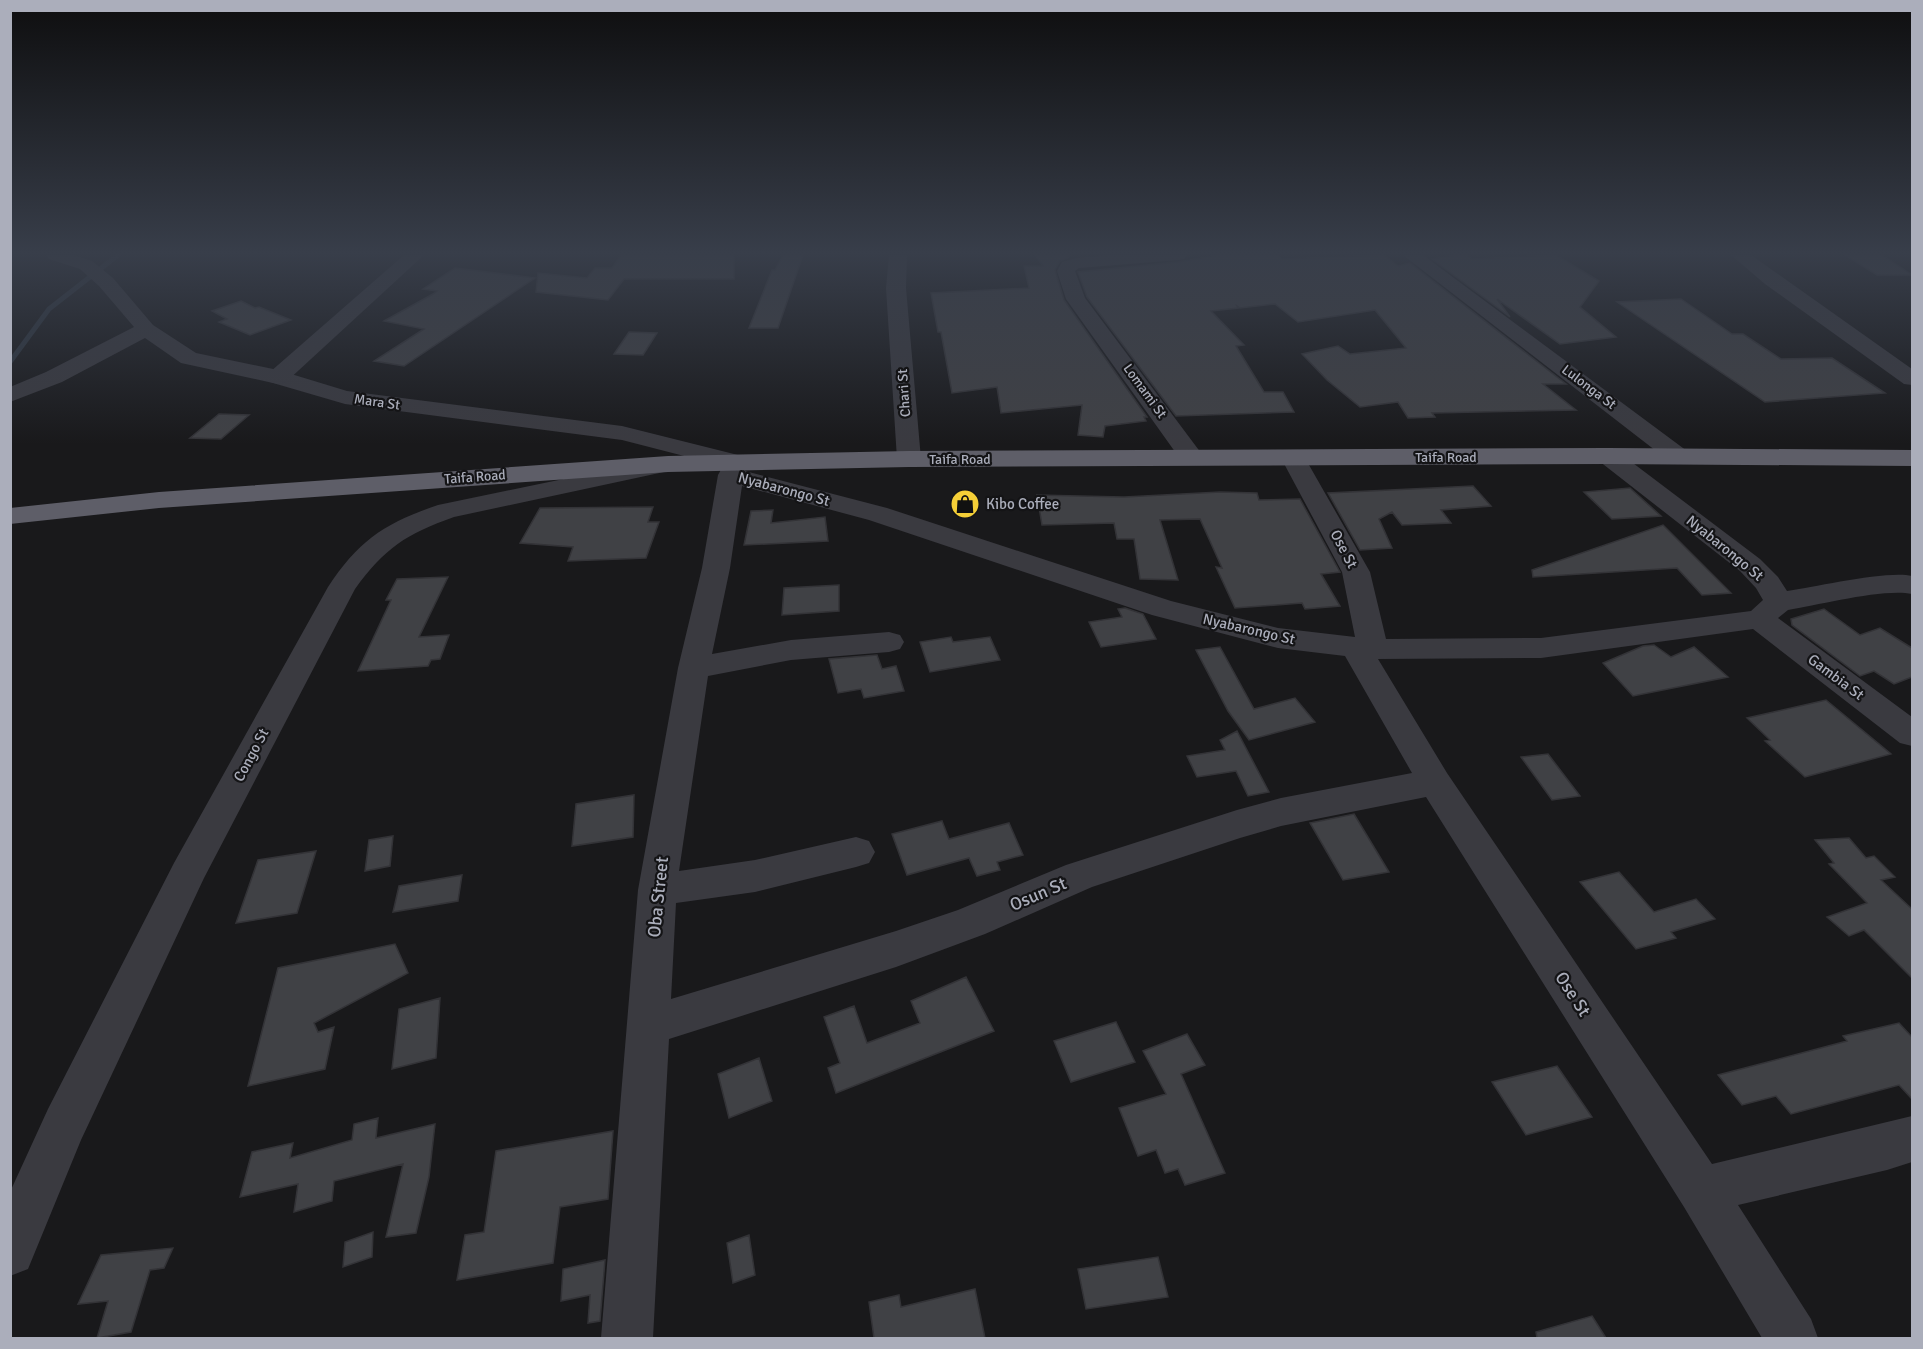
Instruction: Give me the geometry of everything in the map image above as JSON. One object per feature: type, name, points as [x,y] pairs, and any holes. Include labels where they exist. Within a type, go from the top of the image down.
[{"type":"highway","name":"Taifa Road","points":[[10,516],[159,500],[668,464],[734,468],[909,459],[1608,456],[1912,458]]},
{"type":"street","name":"Mara St","points":[[136,318],[146,329],[189,358],[278,377],[345,397],[622,433],[734,468]]},
{"type":"street","points":[[278,377],[344,318]]},
{"type":"street","name":"Chari St","points":[[898,318],[909,459]]},
{"type":"street","name":"Lomami St","points":[[1090,318],[1192,458]]},
{"type":"street","name":"Lulonga St","points":[[1495,318],[1678,456]]},
{"type":"street","points":[[1826,318],[1912,379]]},
{"type":"street","points":[[10,395],[36,386],[146,329]]},
{"type":"street","name":"Nyabarongo St","points":[[1608,456],[1750,565],[1768,583],[1769,611]]},
{"type":"street","name":"Ose St","points":[[1293,458],[1356,572],[1364,649],[1435,782],[1701,1190],[1792,1338]]},
{"type":"street","name":"Congo St","points":[[10,1251],[64,1125],[187,874],[303,656],[342,587],[365,556],[390,535],[417,521],[447,511],[668,464]]},
{"type":"street","name":"Nyabarongo St","points":[[734,468],[1185,615],[1278,638],[1364,649],[1541,648],[1769,611],[1905,583],[1912,585]]},
{"type":"street","name":"Oba Street","points":[[627,1338],[646,1026],[657,890],[694,668],[716,568],[734,468]]},
{"type":"street","name":"Gambia St","points":[[1769,611],[1912,734]]},
{"type":"street","points":[[694,668],[791,650],[889,642]]},
{"type":"street","name":"Osun St","points":[[646,1026],[896,949],[971,922],[1079,876],[1237,824],[1281,812],[1435,782]]},
{"type":"street","points":[[657,890],[755,876],[856,852]]},
{"type":"street","points":[[1701,1190],[1887,1147],[1912,1139]]},
{"type":"building","points":[[225,318],[286,318],[291,320],[250,335],[219,322],[227,319]]},
{"type":"building","points":[[390,318],[476,318],[404,366],[374,361],[424,329],[384,321]]},
{"type":"building","points":[[753,318],[781,318],[778,328],[749,328]]},
{"type":"building","points":[[935,318],[1077,318],[1147,417],[1144,417],[1146,421],[1105,426],[1103,437],[1078,435],[1082,405],[1001,413],[997,387],[952,393],[941,332],[938,332]]},
{"type":"building","points":[[1103,318],[1218,318],[1244,345],[1236,346],[1264,392],[1283,392],[1294,412],[1176,416]]},
{"type":"building","points":[[1293,318],[1324,318],[1298,322]]},
{"type":"building","points":[[1381,318],[1481,318],[1566,384],[1543,384],[1576,410],[1432,413],[1435,417],[1408,418],[1398,402],[1360,407],[1327,380],[1302,354],[1338,346],[1350,354],[1406,348]]},
{"type":"building","points":[[1524,318],[1593,318],[1616,337],[1560,344]]},
{"type":"building","points":[[1641,318],[1709,318],[1732,334],[1743,334],[1781,359],[1832,358],[1885,393],[1765,402]]},
{"type":"building","points":[[629,332],[657,333],[643,355],[614,354]]},
{"type":"building","points":[[219,414],[249,415],[221,439],[190,438]]},
{"type":"building","points":[[1473,486],[1491,506],[1441,510],[1451,523],[1402,525],[1392,512],[1379,519],[1392,548],[1360,550],[1328,493]]},
{"type":"building","points":[[1630,488],[1661,516],[1612,519],[1584,492]]},
{"type":"building","points":[[1220,492],[1257,493],[1259,500],[1300,499],[1340,572],[1321,574],[1340,606],[1305,609],[1302,603],[1235,608],[1216,567],[1222,568],[1200,519],[1160,520],[1178,580],[1140,579],[1134,539],[1117,539],[1114,523],[1042,525],[1037,495],[1124,497]]},
{"type":"building","points":[[653,507],[648,522],[659,522],[646,558],[568,561],[573,547],[520,543],[540,508]]},
{"type":"building","points":[[773,510],[771,523],[825,517],[828,541],[744,545],[751,511]]},
{"type":"building","points":[[1663,525],[1731,593],[1702,595],[1677,568],[1533,577],[1532,570]]},
{"type":"building","points":[[448,577],[419,637],[449,635],[440,659],[431,660],[428,666],[358,671],[391,600],[386,600],[397,579]]},
{"type":"building","points":[[839,585],[839,611],[782,615],[784,588]]},
{"type":"building","points":[[1125,608],[1143,614],[1156,639],[1101,647],[1089,622],[1122,617],[1118,609]]},
{"type":"building","points":[[1824,609],[1860,635],[1880,628],[1912,648],[1912,677],[1894,684],[1874,671],[1860,676],[1792,625],[1791,619]]},
{"type":"building","points":[[951,637],[953,642],[990,637],[1000,660],[930,672],[920,642]]},
{"type":"building","points":[[1654,645],[1671,657],[1694,647],[1728,677],[1633,696],[1603,663],[1643,646]]},
{"type":"building","points":[[1220,647],[1254,709],[1295,698],[1315,722],[1249,740],[1228,711],[1196,650]]},
{"type":"building","points":[[877,655],[882,669],[896,666],[904,691],[864,698],[861,689],[838,693],[829,659]]},
{"type":"building","points":[[1826,700],[1891,754],[1805,777],[1765,741],[1770,740],[1747,718]]},
{"type":"building","points":[[1237,731],[1269,792],[1248,796],[1236,771],[1197,777],[1187,756],[1225,750],[1220,740]]},
{"type":"building","points":[[1548,754],[1580,796],[1552,800],[1521,757]]},
{"type":"building","points":[[634,795],[633,837],[572,846],[576,804]]},
{"type":"building","points":[[1354,814],[1389,872],[1343,880],[1310,823]]},
{"type":"building","points":[[942,821],[949,839],[1009,823],[1023,855],[997,862],[1000,870],[977,876],[969,858],[907,875],[892,834]]},
{"type":"building","points":[[393,836],[390,866],[365,871],[369,840]]},
{"type":"building","points":[[1849,838],[1866,858],[1874,856],[1895,877],[1881,880],[1912,909],[1912,978],[1864,930],[1849,936],[1827,917],[1867,903],[1829,864],[1834,863],[1815,840]]},
{"type":"building","points":[[316,851],[297,913],[236,923],[258,860]]},
{"type":"building","points":[[1619,872],[1654,912],[1696,899],[1715,919],[1671,932],[1676,938],[1636,949],[1580,882]]},
{"type":"building","points":[[462,875],[458,901],[393,912],[399,886]]},
{"type":"building","points":[[395,944],[408,973],[314,1023],[318,1032],[334,1027],[325,1069],[248,1086],[278,968]]},
{"type":"building","points":[[966,977],[994,1031],[836,1093],[828,1068],[840,1063],[824,1017],[854,1006],[867,1043],[920,1023],[911,1001]]},
{"type":"building","points":[[440,998],[436,1058],[392,1069],[399,1009]]},
{"type":"building","points":[[1116,1022],[1135,1062],[1071,1082],[1054,1041]]},
{"type":"building","points":[[1899,1023],[1912,1037],[1912,1099],[1899,1085],[1791,1114],[1776,1096],[1742,1105],[1718,1075],[1847,1041],[1843,1036]]},
{"type":"building","points":[[1187,1034],[1205,1065],[1181,1074],[1225,1173],[1185,1185],[1178,1169],[1165,1173],[1156,1150],[1138,1156],[1119,1108],[1166,1094],[1143,1051]]},
{"type":"building","points":[[759,1058],[772,1101],[729,1118],[718,1074]]},
{"type":"building","points":[[1557,1066],[1592,1117],[1526,1135],[1492,1082]]},
{"type":"building","points":[[378,1118],[376,1138],[435,1124],[429,1177],[416,1233],[386,1237],[403,1164],[334,1181],[332,1201],[294,1212],[298,1184],[240,1197],[252,1152],[293,1143],[290,1158],[352,1140],[354,1124]]},
{"type":"building","points":[[613,1131],[608,1199],[560,1207],[553,1263],[457,1280],[465,1235],[484,1232],[496,1151]]},
{"type":"building","points":[[373,1232],[372,1257],[343,1267],[345,1242]]},
{"type":"building","points":[[749,1235],[755,1275],[733,1283],[727,1243]]},
{"type":"building","points":[[173,1248],[164,1268],[150,1270],[131,1332],[97,1338],[108,1301],[78,1304],[101,1255]]},
{"type":"building","points":[[1158,1257],[1168,1297],[1086,1309],[1078,1269]]},
{"type":"building","points":[[605,1260],[600,1321],[588,1323],[590,1295],[561,1301],[563,1269]]},
{"type":"building","points":[[975,1289],[985,1338],[874,1338],[869,1302],[899,1295],[901,1307]]},
{"type":"building","points":[[1592,1316],[1606,1338],[1537,1338],[1536,1332]]},
{"type":"waterway","points":[[10,362],[42,318]]},
{"type":"place","name":"Kibo Coffee","points":[[965,504]]}]
